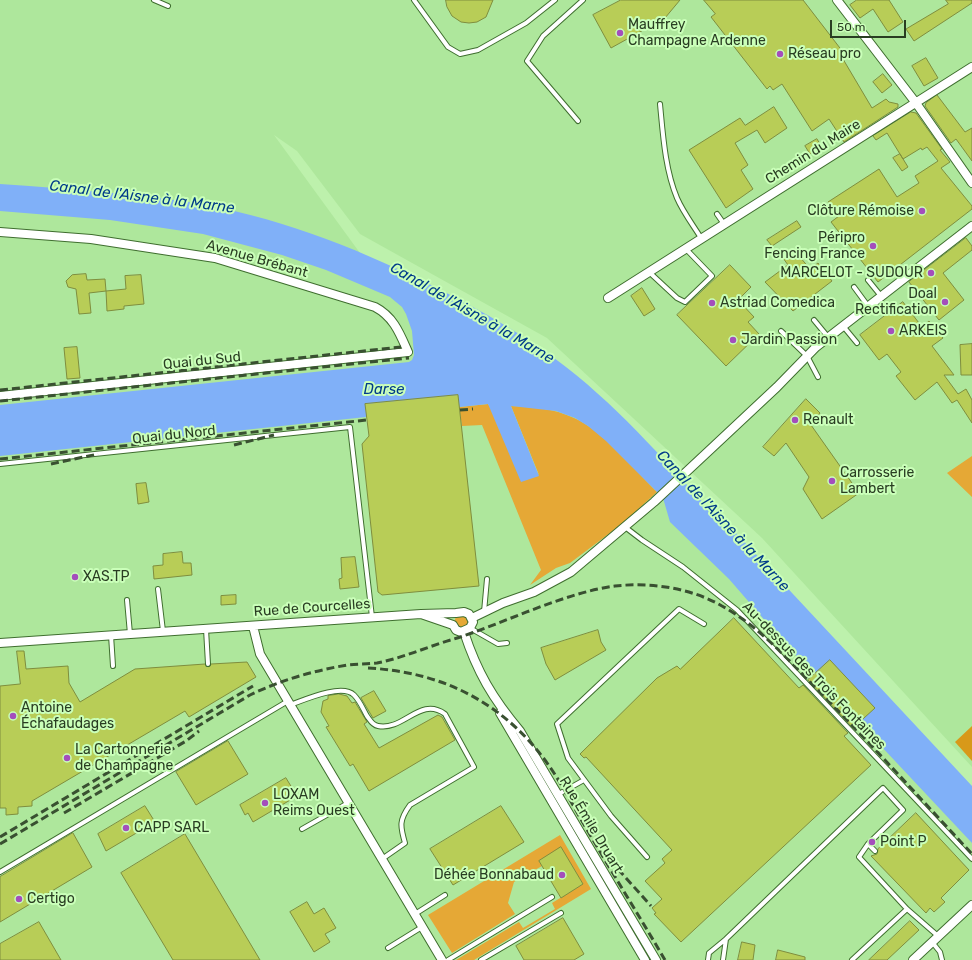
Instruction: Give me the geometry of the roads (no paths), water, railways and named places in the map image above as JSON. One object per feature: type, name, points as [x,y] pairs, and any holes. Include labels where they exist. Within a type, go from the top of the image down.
[{"type":"street","points":[[837,0],[916,103],[972,183]]},
{"type":"street","name":"Chemin du Maire","points":[[608,298],[972,67]]},
{"type":"street","points":[[467,630],[472,618],[503,603],[534,592],[571,572],[654,502],[828,337],[971,228]]},
{"type":"street","name":"Avenue Brébant","points":[[0,232],[91,239],[215,258],[375,307],[386,313],[396,325],[408,352]]},
{"type":"street","name":"Quai du Sud","points":[[0,396],[408,352]]},
{"type":"street","name":"Rue de Courcelles","points":[[0,643],[421,614],[464,612],[469,614],[472,618]]},
{"type":"street","points":[[453,625],[452,619],[456,613]]},
{"type":"street","name":"Rue de Courcelles","points":[[421,614],[453,625],[458,631],[467,630]]},
{"type":"street","points":[[253,626],[260,654],[442,960]]},
{"type":"street","name":"Rue Émile Druart","points":[[467,630],[472,658],[499,706],[501,715],[656,960]]},
{"type":"street","name":"Rue Émile Druart","points":[[554,797],[645,960]]},
{"type":"street","points":[[913,960],[972,905]]},
{"type":"lane","points":[[154,0],[168,6]]},
{"type":"lane","points":[[414,0],[448,47],[460,54],[478,50],[526,23],[556,0]]},
{"type":"lane","points":[[578,121],[527,61],[543,36],[582,0]]},
{"type":"lane","points":[[660,104],[665,149],[676,194],[701,238]]},
{"type":"lane","points":[[717,214],[724,224]]},
{"type":"lane","points":[[649,272],[676,298],[685,302],[712,276],[685,248]]},
{"type":"lane","points":[[868,280],[881,296]]},
{"type":"lane","points":[[854,287],[868,306]]},
{"type":"lane","points":[[814,320],[828,337]]},
{"type":"lane","points":[[843,326],[857,343]]},
{"type":"lane","points":[[781,331],[807,356],[818,377]]},
{"type":"lane","name":"Quai du Nord","points":[[0,464],[350,427],[372,617]]},
{"type":"lane","name":"Au-dessus des Trois Fontaines","points":[[625,527],[683,567],[737,610],[972,859]]},
{"type":"lane","points":[[484,612],[487,579]]},
{"type":"lane","points":[[158,589],[163,632]]},
{"type":"lane","points":[[127,600],[130,634]]},
{"type":"lane","points":[[647,857],[611,816],[568,758],[557,724],[679,609],[704,624]]},
{"type":"lane","points":[[206,629],[208,664]]},
{"type":"lane","points":[[467,630],[498,644],[507,643]]},
{"type":"lane","points":[[111,635],[113,666]]},
{"type":"lane","points":[[0,872],[289,703],[329,692],[350,692],[355,696],[372,723],[377,726],[393,726],[425,708],[438,709],[445,714],[474,767],[410,805],[404,813],[400,826],[405,843],[382,859]]},
{"type":"lane","points":[[554,797],[584,780]]},
{"type":"lane","points":[[708,960],[709,953],[798,872],[883,788],[903,810],[868,844],[859,857],[935,939],[942,960]]},
{"type":"lane","points":[[302,829],[348,802]]},
{"type":"lane","points":[[868,844],[875,851]]},
{"type":"lane","points":[[415,914],[445,895]]},
{"type":"lane","points":[[448,960],[552,897]]},
{"type":"lane","points":[[852,960],[907,909]]},
{"type":"lane","points":[[481,960],[561,913]]},
{"type":"lane","points":[[388,948],[422,926]]},
{"type":"lane","points":[[723,960],[726,939]]},
{"type":"water","points":[[0,184],[155,197],[236,211],[296,228],[355,250],[411,275],[488,316],[536,345],[566,367],[608,403],[665,461],[721,522],[724,520],[972,786],[972,843],[788,647],[729,579],[670,522],[663,498],[606,441],[588,426],[575,418],[556,411],[511,406],[539,476],[521,482],[488,404],[0,456],[0,405],[409,362],[412,360],[414,355],[412,331],[402,307],[390,297],[326,270],[282,255],[203,234],[110,220],[0,211]]},
{"type":"railway","points":[[0,390],[401,347]]},
{"type":"railway","points":[[0,401],[409,358]]},
{"type":"railway","points":[[460,410],[473,409]]},
{"type":"railway","points":[[0,459],[367,420]]},
{"type":"railway","points":[[234,445],[274,435]]},
{"type":"railway","points":[[51,464],[98,454]]},
{"type":"railway","points":[[0,844],[250,695],[273,685],[334,667],[377,663],[396,658],[575,595],[615,586],[643,585],[684,591],[710,600],[736,614],[761,633],[837,710],[972,854]]},
{"type":"railway","points":[[368,668],[423,676],[448,685],[472,696],[495,710],[516,727],[535,747],[552,770],[665,960]]},
{"type":"railway","points":[[0,837],[253,686]]},
{"type":"railway","points":[[64,813],[186,741],[199,731]]},
{"type":"railway","points":[[610,860],[651,906]]},
{"type":"place","name":"Mauffrey Champagne Ardenne","points":[[620,33]]},
{"type":"place","name":"Réseau pro","points":[[780,54]]},
{"type":"place","name":"Clôture Rémoise","points":[[922,211]]},
{"type":"place","name":"Péripro Fencing France","points":[[873,246]]},
{"type":"place","name":"MARCELOT - SUDOUR","points":[[931,273]]},
{"type":"place","name":"Doal Rectification","points":[[945,302]]},
{"type":"place","name":"Astriad Comedica","points":[[712,303]]},
{"type":"place","name":"ARKEIS","points":[[891,331]]},
{"type":"place","name":"Jardin Passion","points":[[733,340]]},
{"type":"place","name":"Renault","points":[[795,420]]},
{"type":"place","name":"Carrosserie Lambert","points":[[832,481]]},
{"type":"place","name":"XAS.TP","points":[[75,577]]},
{"type":"place","name":"Antoine Échafaudages","points":[[13,716]]},
{"type":"place","name":"La Cartonnerie de Champagne","points":[[67,758]]},
{"type":"place","name":"LOXAM Reims Ouest","points":[[265,803]]},
{"type":"place","name":"CAPP SARL","points":[[126,828]]},
{"type":"place","name":"Point P","points":[[872,842]]},
{"type":"place","name":"Déhée Bonnabaud","points":[[562,875]]},
{"type":"place","name":"Certigo","points":[[19,899]]},
{"type":"water label","name":"Canal de l'Aisne à la Marne","points":[[142,197]]},
{"type":"water label","name":"Canal de l'Aisne à la Marne","points":[[472,313]]},
{"type":"water label","name":"Darse","points":[[384,390]]},
{"type":"water label","name":"Canal de l'Aisne à la Marne","points":[[723,521]]}]
